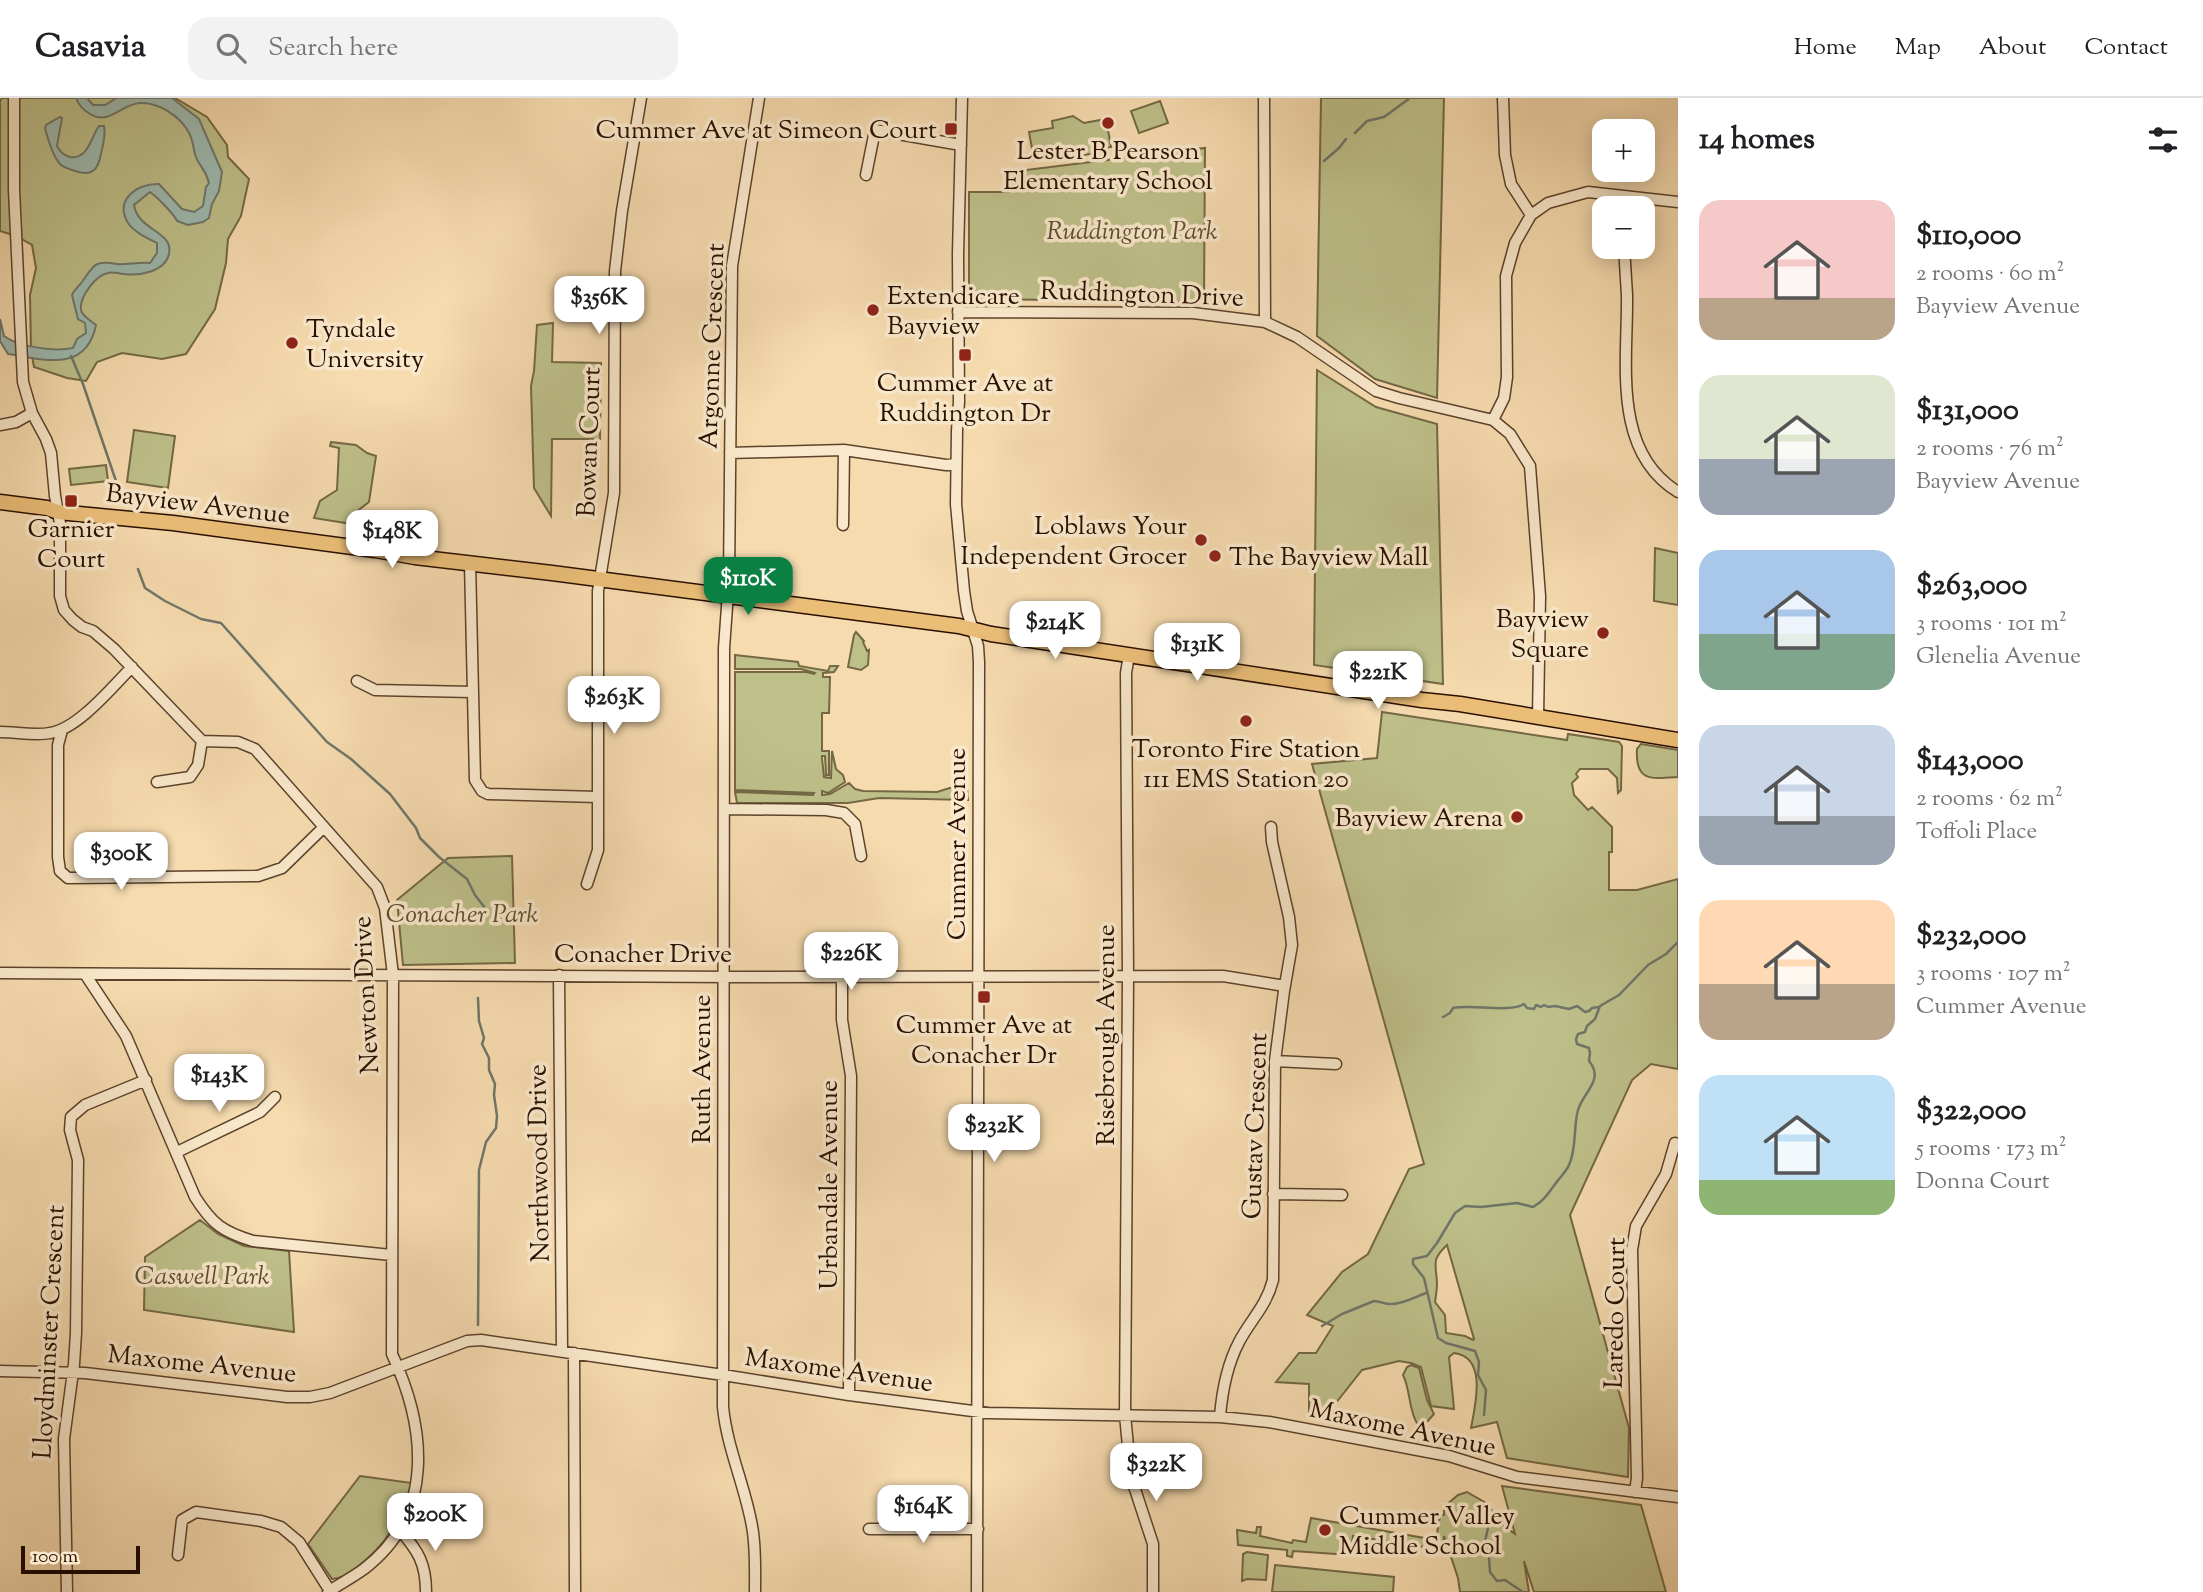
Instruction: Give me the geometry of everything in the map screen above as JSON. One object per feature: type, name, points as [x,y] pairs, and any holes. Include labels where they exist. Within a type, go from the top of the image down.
[{"type":"main road","name":"Bayview Avenue","points":[[0,502],[58,512],[173,523],[973,629],[991,634],[1678,740]]},
{"type":"street","points":[[14,98],[13,190],[22,374],[32,413],[51,453],[60,523],[60,596],[64,610],[72,621],[104,639],[202,741],[198,765],[190,777],[158,782]]},
{"type":"street","name":"Bowan Court","points":[[587,884],[598,850],[598,592],[614,493],[614,271],[641,98]]},
{"type":"street","name":"Argonne Crescent","points":[[728,596],[732,266],[759,98]]},
{"type":"street","name":"Cummer Avenue","points":[[962,98],[956,504],[962,577],[967,611],[978,646],[979,662],[977,1592]]},
{"type":"street","points":[[1264,98],[1265,322]]},
{"type":"street","points":[[1503,98],[1505,155],[1511,184],[1531,215]]},
{"type":"street","points":[[866,175],[875,130],[961,145]]},
{"type":"street","points":[[1538,718],[1540,596],[1530,466],[1510,434],[1493,420],[1504,398],[1507,377],[1506,275],[1515,243],[1531,215],[1548,203],[1588,192],[1678,202]]},
{"type":"street","points":[[1625,259],[1627,295],[1625,381],[1629,411],[1636,438],[1654,472],[1678,492]]},
{"type":"street","name":"Ruddington Drive","points":[[958,312],[1193,313],[1265,322],[1297,337],[1376,391],[1493,420]]},
{"type":"street","points":[[0,425],[16,422],[32,413]]},
{"type":"street","points":[[843,524],[844,450]]},
{"type":"street","points":[[730,453],[844,450],[946,465],[956,464]]},
{"type":"street","points":[[470,564],[475,780],[482,791],[488,794],[597,797]]},
{"type":"street","name":"Ruth Avenue","points":[[728,596],[724,648],[723,1375],[725,1426],[755,1544],[755,1592]]},
{"type":"street","name":"Risebrough Avenue","points":[[1129,655],[1126,673],[1128,977],[1125,1415],[1131,1477],[1153,1544],[1153,1592]]},
{"type":"street","points":[[0,732],[48,734],[62,730],[78,719],[132,667]]},
{"type":"street","points":[[357,681],[375,690],[473,692]]},
{"type":"street","points":[[62,730],[58,745],[58,857],[60,871],[68,878],[258,876],[282,868],[324,827]]},
{"type":"street","name":"Newton Drive","points":[[202,741],[238,741],[250,745],[260,754],[377,887],[385,908],[393,975],[392,1354],[413,1413],[418,1456],[416,1489],[400,1530],[384,1550],[364,1569],[329,1592]]},
{"type":"street","points":[[724,809],[826,810],[844,813],[855,824],[861,856]]},
{"type":"street","name":"Gustav Crescent","points":[[1220,1417],[1228,1367],[1239,1341],[1268,1298],[1273,1280],[1275,1061],[1292,946],[1289,917],[1270,827]]},
{"type":"street","name":"Conacher Drive","points":[[0,973],[1223,976],[1284,986]]},
{"type":"street","points":[[85,974],[126,1036],[195,1197],[205,1214],[218,1227],[253,1241],[391,1255]]},
{"type":"street","name":"Northwood Drive","points":[[559,975],[562,1351]]},
{"type":"street","name":"Urbandale Avenue","points":[[842,976],[842,1020],[851,1076],[849,1395]]},
{"type":"street","points":[[1275,1061],[1336,1064]]},
{"type":"street","name":"Lloydminster Crescent","points":[[67,1592],[64,1438],[74,1372],[76,1333],[78,1160],[70,1130],[71,1117],[85,1105],[146,1080]]},
{"type":"street","points":[[177,1152],[260,1112],[275,1097]]},
{"type":"street","name":"Laredo Court","points":[[1635,1492],[1637,1478],[1632,1250],[1636,1226],[1666,1174],[1675,1143]]},
{"type":"street","points":[[1273,1194],[1342,1195]]},
{"type":"street","name":"Maxome Avenue","points":[[0,1371],[74,1372],[310,1398],[330,1393],[467,1341],[481,1340],[849,1395],[978,1411],[1220,1417],[1269,1422],[1449,1456],[1517,1477],[1678,1497]]},
{"type":"street","points":[[574,1353],[575,1592]]},
{"type":"street","points":[[178,1555],[182,1520],[196,1512],[261,1521],[281,1527],[299,1542],[329,1592]]},
{"type":"street","points":[[869,1529],[978,1530]]},
{"type":"street","points":[[400,1530],[418,1551],[426,1576],[426,1592]]},
{"type":"green space","points":[[2,98],[175,98],[207,117],[227,145],[228,157],[249,179],[241,216],[228,239],[226,263],[215,309],[186,354],[162,359],[122,353],[97,362],[86,381],[34,367],[31,351],[30,295],[36,268],[32,245],[0,231]]},
{"type":"green space","points":[[1321,98],[1444,98],[1437,398],[1375,379],[1317,336]]},
{"type":"green space","points":[[1160,101],[1168,123],[1139,133],[1131,111]]},
{"type":"green space","points":[[1073,116],[1084,123],[1106,119],[1111,147],[1100,149],[1101,152],[1056,160],[1055,156],[1034,160],[1029,132],[1053,128],[1052,121]]},
{"type":"green space","name":"Ruddington Park","points":[[1205,148],[1204,302],[977,299],[969,295],[969,192],[1009,192],[1009,172]]},
{"type":"green space","points":[[553,323],[552,362],[601,363],[600,439],[552,439],[551,516],[534,488],[531,386],[537,325]]},
{"type":"green space","points":[[1317,370],[1376,407],[1437,424],[1443,684],[1314,665]]},
{"type":"green space","points":[[134,430],[175,436],[168,488],[127,482]]},
{"type":"green space","points":[[331,442],[356,445],[376,456],[369,502],[351,516],[364,526],[314,518],[320,501],[337,490],[339,448],[330,446]]},
{"type":"green space","points":[[106,465],[108,481],[71,485],[69,469]]},
{"type":"green space","points":[[1655,548],[1678,553],[1678,605],[1654,601]]},
{"type":"green space","points":[[856,632],[864,641],[867,651],[869,650],[868,665],[861,670],[848,667]]},
{"type":"green space","points":[[735,655],[798,662],[799,666],[828,671],[830,666],[838,666],[834,672],[823,673],[823,677],[830,677],[829,713],[822,713],[822,751],[829,751],[829,775],[826,775],[825,756],[822,758],[824,777],[831,778],[832,751],[836,769],[843,775],[845,782],[828,793],[822,791],[822,795],[830,794],[849,783],[855,789],[863,791],[937,792],[956,786],[967,788],[968,800],[879,798],[848,803],[737,803],[735,792],[814,793],[735,790],[735,672],[815,673],[801,669],[735,669]]},
{"type":"green space","points":[[1382,712],[1567,740],[1568,734],[1619,742],[1622,746],[1621,790],[1618,793],[1617,778],[1608,769],[1580,769],[1576,774],[1578,777],[1572,783],[1574,795],[1588,810],[1592,807],[1612,827],[1609,890],[1637,890],[1678,879],[1678,1069],[1651,1064],[1632,1080],[1570,1215],[1629,1428],[1628,1477],[1507,1458],[1497,1422],[1471,1428],[1477,1384],[1475,1373],[1472,1363],[1465,1356],[1454,1353],[1449,1357],[1454,1409],[1431,1406],[1421,1367],[1399,1361],[1362,1370],[1324,1418],[1309,1416],[1309,1384],[1276,1382],[1299,1353],[1316,1353],[1333,1326],[1307,1315],[1342,1272],[1368,1254],[1409,1169],[1424,1164],[1312,764],[1377,758]],"holes":[[[1447,1245],[1474,1339],[1446,1333],[1445,1315],[1435,1302],[1436,1262]]]},
{"type":"green space","points":[[1641,744],[1678,750],[1678,777],[1653,778],[1642,773],[1637,760],[1637,749]]},
{"type":"green space","name":"Conacher Park","points":[[512,856],[515,963],[403,965],[397,900],[448,858]]},
{"type":"green space","name":"Caswell Park","points":[[200,1220],[218,1234],[244,1246],[289,1251],[294,1332],[144,1310],[145,1257]]},
{"type":"green space","points":[[1411,1365],[1419,1368],[1427,1400],[1434,1414],[1425,1424],[1418,1425],[1415,1419],[1403,1375]]},
{"type":"green space","points":[[360,1476],[412,1483],[398,1519],[384,1541],[353,1570],[332,1579],[308,1544]]},
{"type":"green space","points":[[1502,1486],[1641,1505],[1666,1592],[1534,1592],[1524,1561],[1529,1592],[1460,1592],[1444,1536],[1443,1550],[1353,1536],[1350,1555],[1293,1551],[1292,1557],[1287,1556],[1287,1550],[1238,1545],[1237,1530],[1256,1533],[1257,1527],[1261,1527],[1260,1536],[1292,1543],[1293,1540],[1306,1542],[1311,1518],[1436,1540],[1444,1507],[1458,1495],[1467,1492],[1486,1503],[1503,1525],[1515,1534]]},
{"type":"green space","points":[[1247,1552],[1268,1555],[1266,1580],[1242,1581],[1243,1554]]},
{"type":"green space","points":[[1275,1565],[1394,1577],[1393,1592],[1272,1592]]},
{"type":"water","points":[[76,98],[87,98],[93,105],[105,105],[117,98],[172,98],[199,119],[222,172],[219,191],[209,218],[188,225],[177,221],[150,192],[134,205],[142,220],[166,240],[169,246],[167,260],[151,272],[110,272],[94,282],[81,305],[85,316],[96,325],[91,341],[83,351],[61,360],[8,354],[0,341],[0,319],[4,336],[11,340],[47,349],[73,348],[77,339],[86,333],[85,323],[78,319],[72,295],[92,268],[99,263],[150,263],[157,253],[157,243],[141,235],[128,223],[124,207],[130,194],[143,186],[159,184],[182,209],[194,212],[203,206],[209,183],[196,158],[189,133],[175,116],[155,105],[140,103],[109,116],[97,117],[83,109]]},
{"type":"water","points":[[60,117],[57,146],[62,153],[70,157],[81,155],[99,126],[104,126],[100,160],[93,171],[75,171],[57,160],[45,128]]},
{"type":"waterway","points":[[1355,133],[1367,121],[1384,117],[1410,98]]},
{"type":"waterway","points":[[1324,161],[1346,139]]},
{"type":"waterway","points":[[71,356],[116,481]]},
{"type":"waterway","points":[[138,569],[145,588],[201,619],[221,623],[327,742],[351,759],[390,794],[416,828],[420,838],[467,879],[485,908]]},
{"type":"waterway","points":[[1484,1415],[1486,1390],[1478,1375],[1479,1362],[1475,1351],[1438,1338],[1424,1278],[1413,1264],[1413,1259],[1427,1256],[1455,1213],[1465,1206],[1517,1203],[1533,1207],[1541,1202],[1569,1165],[1578,1110],[1594,1080],[1589,1048],[1577,1044],[1578,1034],[1585,1032],[1595,1019],[1600,1006],[1619,995],[1648,965],[1666,954],[1678,942]]},
{"type":"waterway","points":[[478,998],[479,1021],[484,1038],[482,1044],[489,1058],[489,1070],[495,1084],[497,1116],[496,1128],[486,1142],[479,1170],[478,1325]]},
{"type":"waterway","points":[[1443,1017],[1453,1008],[1461,1007],[1509,1008],[1524,1004],[1527,1008],[1534,1009],[1536,1005],[1569,1009],[1577,1006],[1585,1012],[1599,1007]]},
{"type":"waterway","points":[[1322,1326],[1342,1314],[1374,1301],[1396,1304],[1426,1293]]},
{"type":"waterway","points":[[1487,1517],[1488,1528],[1484,1546],[1489,1558],[1490,1572],[1497,1581],[1505,1580],[1523,1592]]},
{"type":"place","name":"Lester B Pearson Elementary School","points":[[1108,123]]},
{"type":"place","name":"Cummer Ave at Simeon Court","points":[[951,129]]},
{"type":"place","name":"Extendicare Bayview","points":[[873,310]]},
{"type":"place","name":"Tyndale University","points":[[292,343]]},
{"type":"place","name":"Cummer Ave at Ruddington Dr","points":[[965,355]]},
{"type":"place","name":"Garnier Court","points":[[71,501]]},
{"type":"place","name":"Loblaws Your Independent Grocer","points":[[1201,540]]},
{"type":"place","name":"The Bayview Mall","points":[[1215,556]]},
{"type":"place","name":"Bayview Square","points":[[1603,633]]},
{"type":"place","name":"Toronto Fire Station 111 EMS Station 20","points":[[1246,721]]},
{"type":"place","name":"Bayview Arena","points":[[1517,817]]},
{"type":"place","name":"Cummer Ave at Conacher Dr","points":[[984,997]]},
{"type":"place","name":"Cummer Valley Middle School","points":[[1325,1530]]}]
